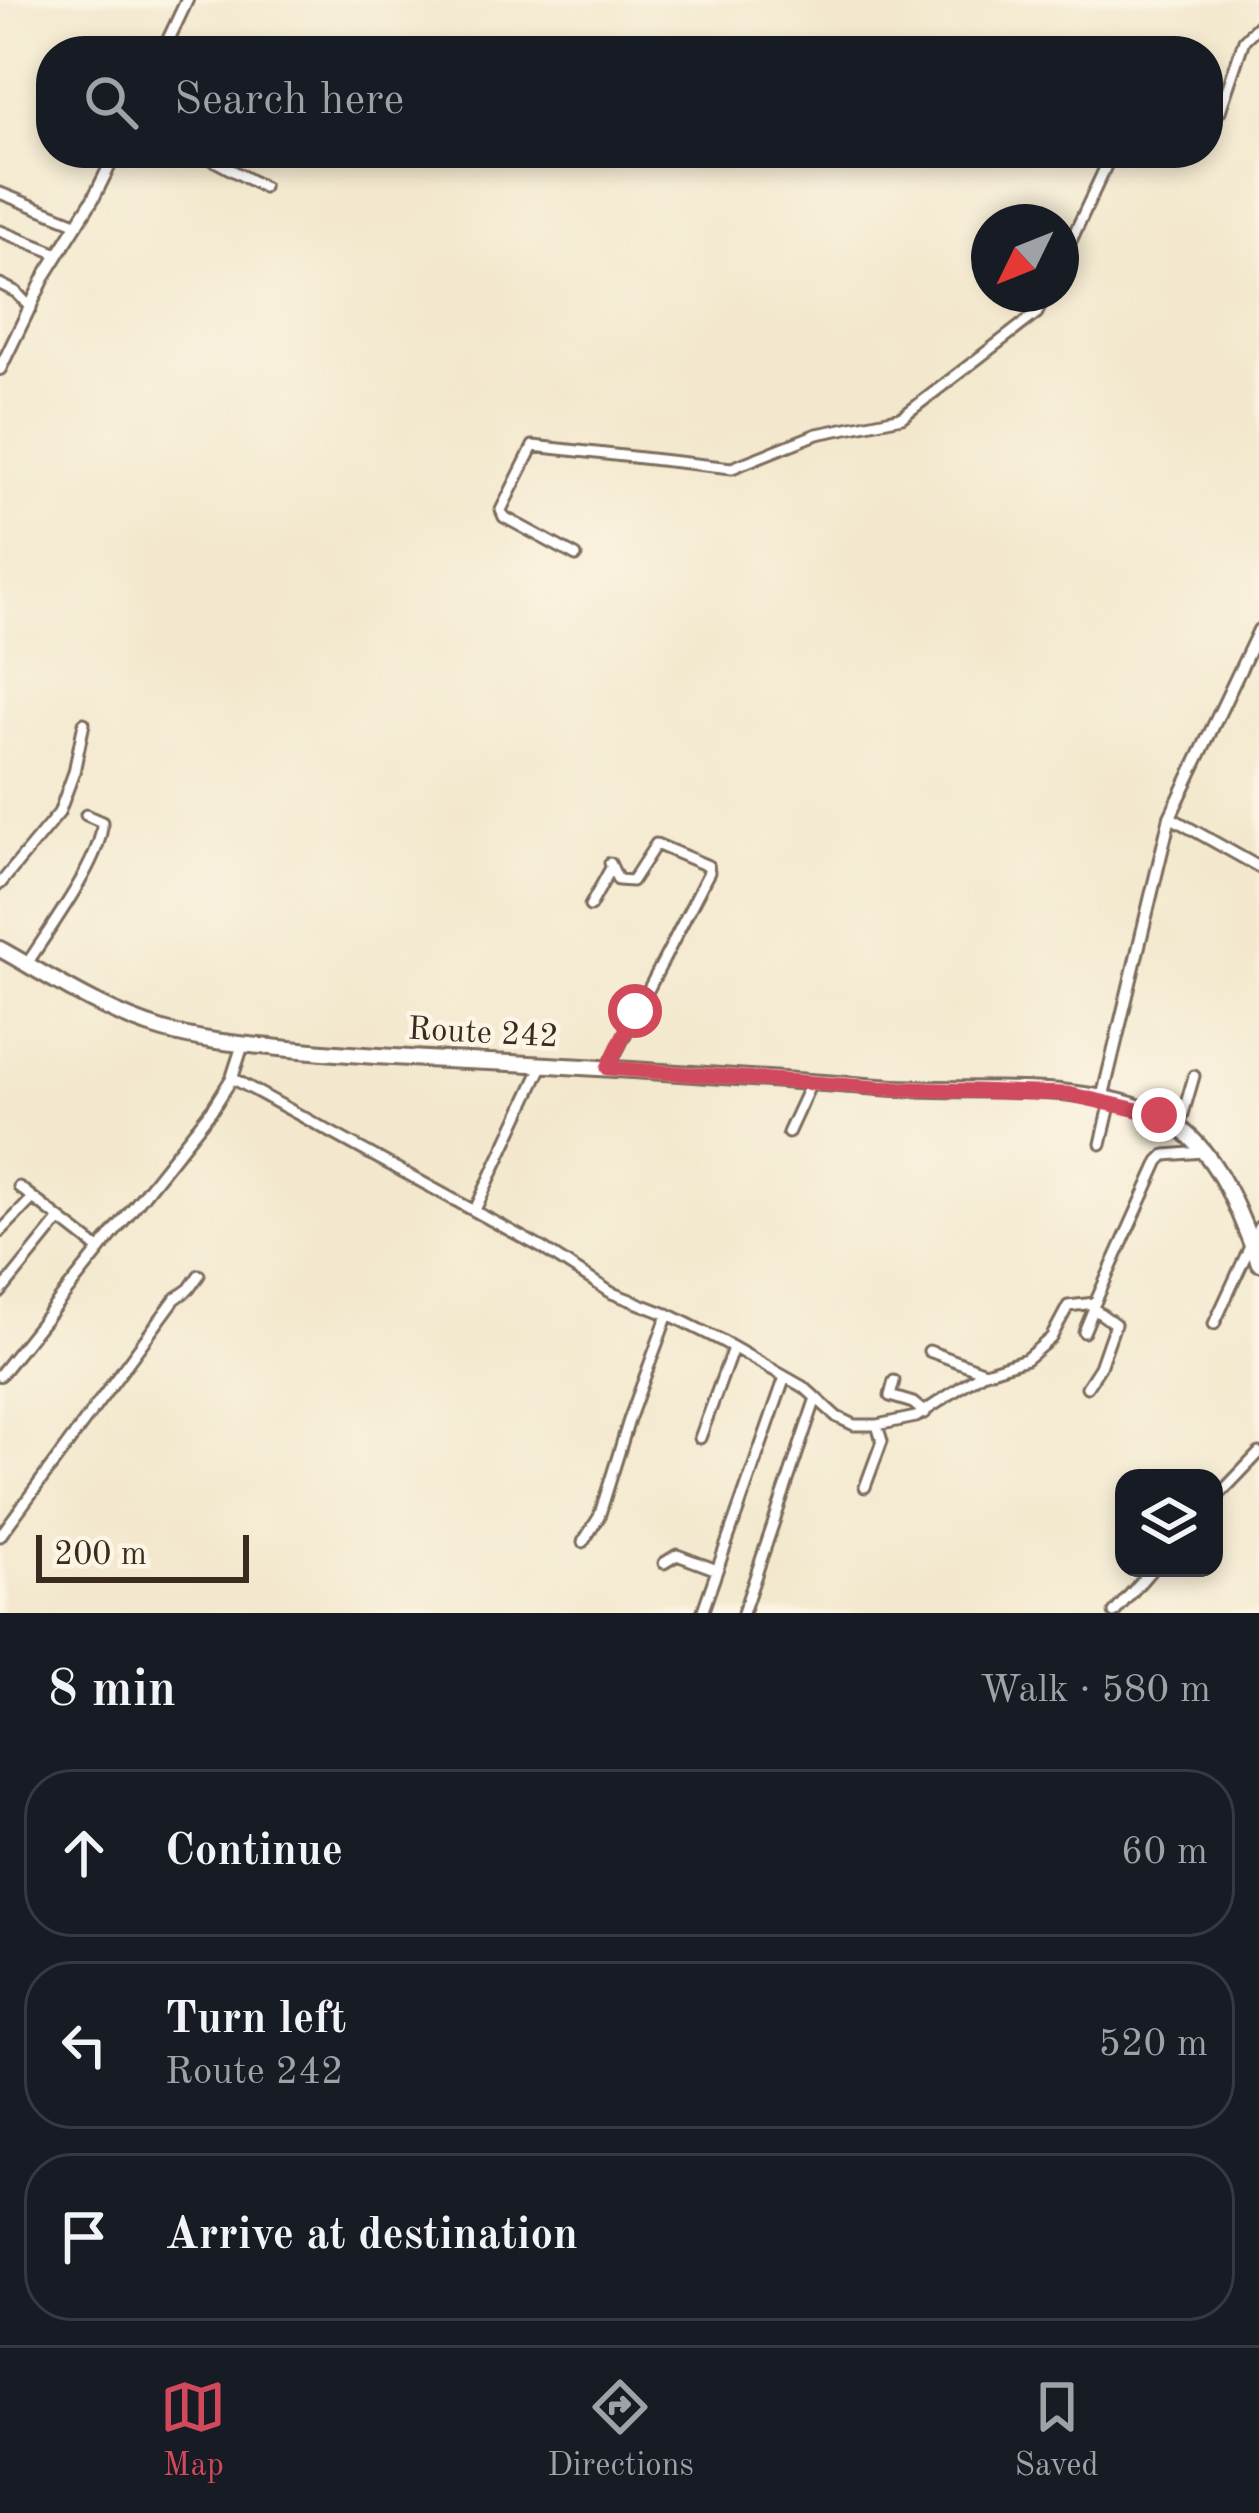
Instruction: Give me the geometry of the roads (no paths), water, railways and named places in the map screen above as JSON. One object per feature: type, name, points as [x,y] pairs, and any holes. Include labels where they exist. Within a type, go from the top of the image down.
[{"type":"main road","name":"Route 242","points":[[0,949],[139,1022],[194,1038],[341,1054],[880,1088],[1068,1094],[1107,1100],[1159,1115],[1203,1152],[1229,1190],[1259,1263]]},
{"type":"street","points":[[170,36],[187,0]]},
{"type":"street","points":[[1223,102],[1244,40],[1259,25]]},
{"type":"street","points":[[0,368],[108,168]]},
{"type":"street","points":[[228,168],[263,187]]},
{"type":"street","points":[[1079,224],[1105,168]]},
{"type":"street","points":[[0,193],[78,224]]},
{"type":"street","points":[[0,231],[58,254]]},
{"type":"street","points":[[0,284],[31,308]]},
{"type":"street","points":[[576,556],[508,523],[501,510],[533,446],[732,468],[817,434],[902,417],[1037,312]]},
{"type":"street","points":[[1100,1144],[1170,817],[1259,630]]},
{"type":"street","points":[[0,884],[62,807],[84,723]]},
{"type":"street","points":[[27,964],[88,863],[103,829],[102,822],[86,815]]},
{"type":"street","points":[[1170,817],[1259,867]]},
{"type":"street","points":[[590,906],[610,866],[618,880],[632,881],[656,844],[707,866],[709,872],[608,1068]]},
{"type":"street","points":[[0,1375],[232,1078],[243,1044]]},
{"type":"street","points":[[475,1210],[543,1064]]},
{"type":"street","points":[[1179,1128],[1194,1076]]},
{"type":"street","points":[[232,1078],[475,1210],[612,1293],[668,1314],[785,1377],[847,1423],[877,1425],[925,1412],[985,1372],[1029,1357],[1052,1338],[1068,1306],[1094,1306],[1115,1324],[1100,1367],[1087,1387]]},
{"type":"street","points":[[788,1133],[812,1081]]},
{"type":"street","points":[[1084,1332],[1154,1168],[1166,1155],[1203,1152]]},
{"type":"street","points":[[19,1187],[100,1250]]},
{"type":"street","points":[[0,1232],[33,1198]]},
{"type":"street","points":[[0,1293],[60,1219]]},
{"type":"street","points":[[1214,1324],[1259,1227]]},
{"type":"street","points":[[0,1536],[175,1299],[199,1275]]},
{"type":"street","points":[[583,1542],[599,1516],[668,1314]]},
{"type":"street","points":[[700,1438],[733,1348]]},
{"type":"street","points":[[929,1352],[985,1372]]},
{"type":"street","points":[[702,1613],[785,1377]]},
{"type":"street","points":[[894,1381],[890,1396],[925,1412]]},
{"type":"street","points":[[743,1613],[816,1398]]},
{"type":"street","points":[[865,1486],[882,1441],[877,1425]]},
{"type":"street","points":[[1223,1491],[1259,1453]]},
{"type":"street","points":[[664,1563],[677,1555],[717,1570]]},
{"type":"street","points":[[1114,1613],[1145,1577]]}]
